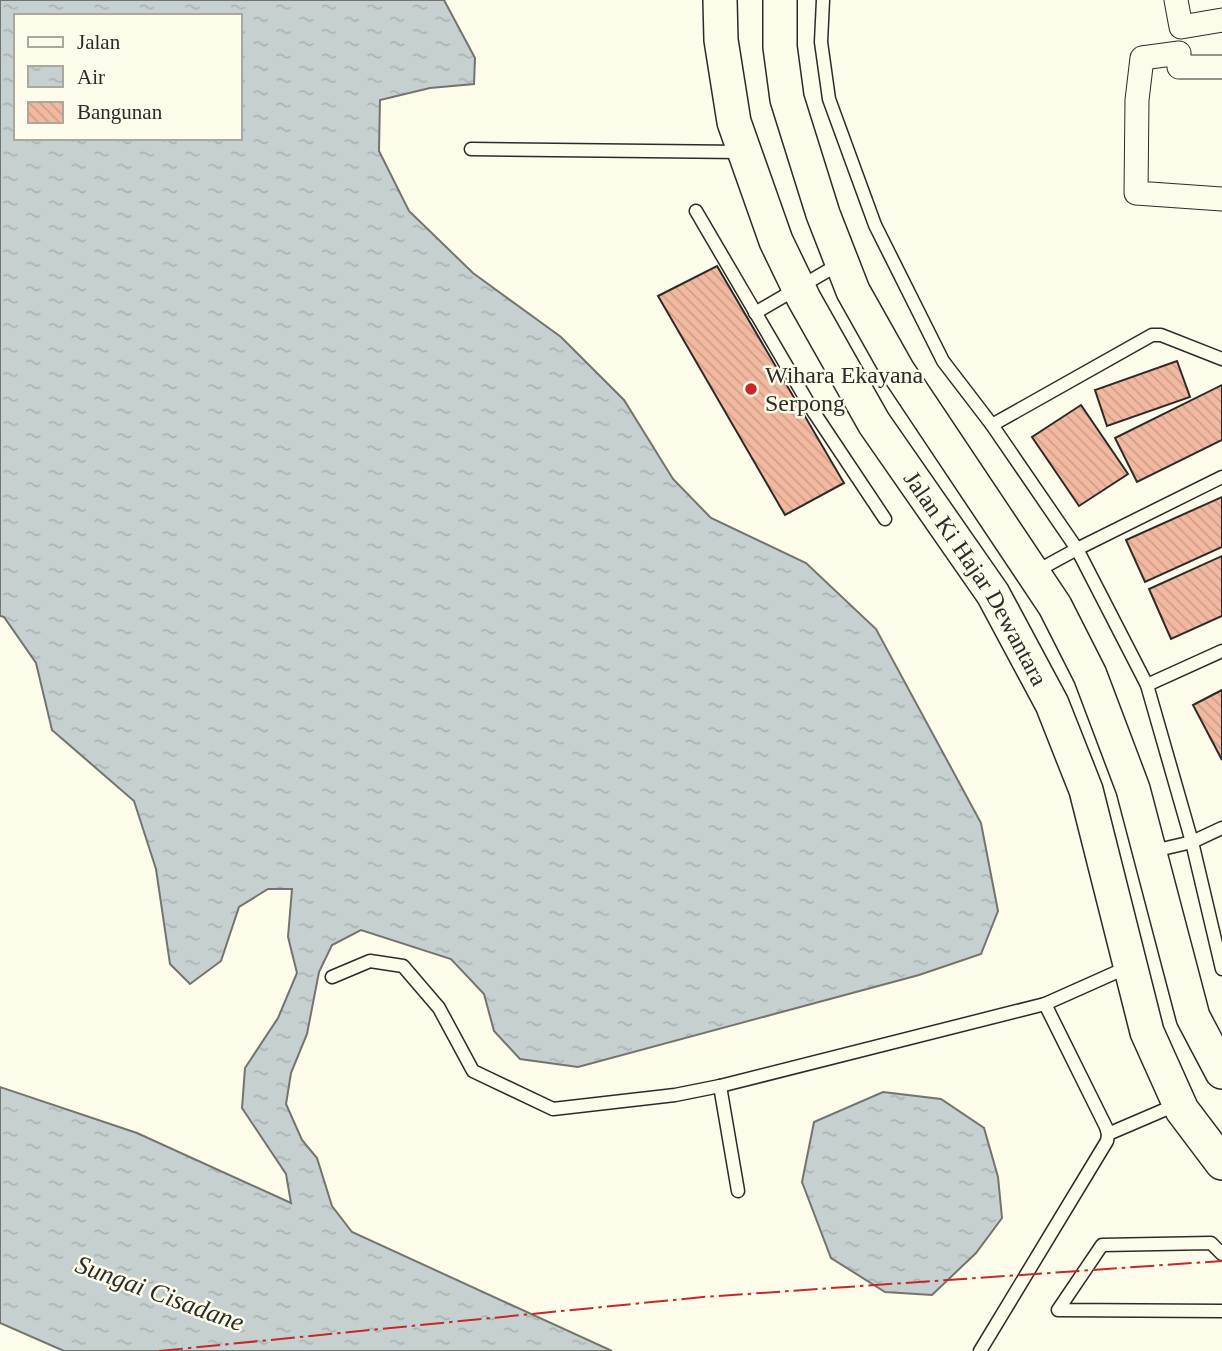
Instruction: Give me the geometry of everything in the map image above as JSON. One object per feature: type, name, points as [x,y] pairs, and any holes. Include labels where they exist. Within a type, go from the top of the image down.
[{"type":"street","name":"Jalan Ki Hajar Dewantara","points":[[720,0],[721,40],[734,122],[776,241],[874,423],[993,594],[1052,704],[1086,790],[1147,1032],[1180,1103],[1222,1163]]},
{"type":"street","name":"Jalan Ki Hajar Dewantara","points":[[780,0],[780,47],[787,99],[802,152],[853,291],[898,371],[1055,606],[1090,675],[1133,789],[1193,1017],[1222,1072]]},
{"type":"street","points":[[1176,0],[1181,27],[1180,67],[1222,67]]},
{"type":"street","points":[[1181,27],[1222,20]]},
{"type":"street","points":[[1179,52],[1142,58],[1137,100],[1136,193],[1222,199]]},
{"type":"lane","points":[[823,0],[821,41],[829,99],[875,225],[943,361],[992,425],[1077,549],[1147,685],[1192,842],[1222,969]]},
{"type":"lane","points":[[471,149],[746,152]]},
{"type":"lane","points":[[696,211],[813,411],[885,519]]},
{"type":"lane","points":[[755,313],[842,263]]},
{"type":"lane","points":[[992,425],[1152,335],[1161,335],[1222,359]]},
{"type":"lane","points":[[1033,573],[1222,477]]},
{"type":"lane","points":[[1147,685],[1222,650]]},
{"type":"lane","points":[[1149,852],[1192,842],[1222,828]]},
{"type":"lane","points":[[332,977],[370,961],[403,966],[439,1008],[473,1071],[553,1109],[675,1095],[720,1086],[1045,1004],[1129,967]]},
{"type":"lane","points":[[979,1351],[1107,1141],[1108,1134],[1045,1004]]},
{"type":"lane","points":[[720,1086],[738,1191]]},
{"type":"lane","points":[[1108,1134],[1180,1103]]},
{"type":"lane","points":[[1222,1254],[1211,1243],[1102,1245],[1058,1310],[1222,1311]]},
{"type":"water","name":"Sungai Cisadane","points":[[0,0],[444,0],[475,58],[474,84],[430,88],[380,100],[379,151],[409,211],[473,273],[561,337],[624,400],[673,479],[711,518],[806,563],[876,629],[981,823],[998,911],[981,954],[919,975],[578,1067],[520,1059],[494,1031],[484,994],[451,959],[361,930],[332,945],[319,972],[307,1034],[291,1073],[286,1104],[302,1140],[317,1158],[332,1206],[352,1232],[612,1351],[64,1351],[0,1323],[0,1087],[137,1133],[291,1203],[286,1174],[242,1108],[245,1068],[278,1018],[297,973],[288,937],[292,889],[268,889],[239,907],[221,961],[190,984],[170,964],[156,869],[134,801],[52,730],[36,663],[4,617],[0,616]]},
{"type":"water","points":[[883,1092],[941,1099],[984,1128],[998,1177],[1002,1218],[976,1253],[932,1295],[885,1292],[831,1258],[802,1182],[814,1122]]},
{"type":"building","name":"Wihara Ekayana Serpong","points":[[717,266],[844,483],[785,515],[658,296]]},
{"type":"building","points":[[1177,361],[1190,397],[1107,426],[1095,390]]},
{"type":"building","points":[[1222,385],[1222,440],[1137,482],[1115,438]]},
{"type":"building","points":[[1081,405],[1128,474],[1079,506],[1032,437]]},
{"type":"building","points":[[1222,497],[1222,547],[1145,582],[1126,540]]},
{"type":"building","points":[[1222,556],[1222,616],[1171,639],[1149,589]]},
{"type":"building","points":[[1222,690],[1222,760],[1193,705]]},
{"type":"power","points":[[159,1351],[703,1297],[1222,1261]]},
{"type":"place","name":"Wihara Ekayana Serpong","points":[[751,389]]}]
